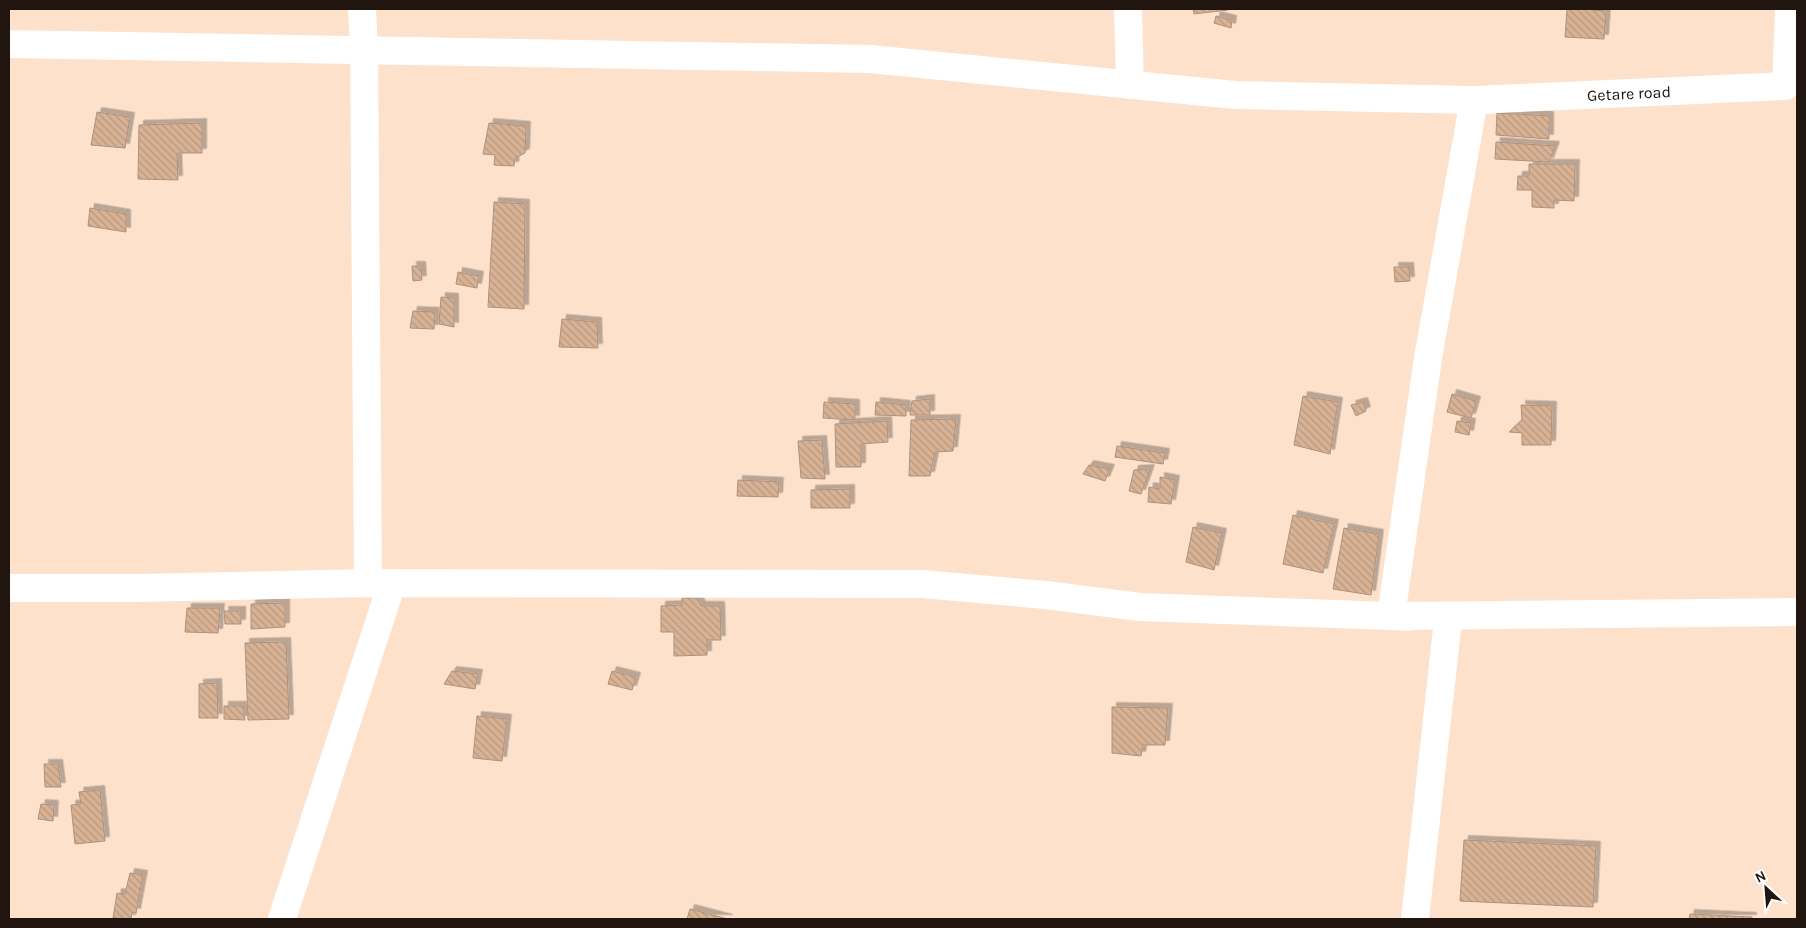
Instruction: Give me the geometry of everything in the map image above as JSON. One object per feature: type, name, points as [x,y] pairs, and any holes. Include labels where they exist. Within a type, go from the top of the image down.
[{"type":"street","points":[[282,919],[380,583],[362,9]]},
{"type":"street","points":[[1128,9],[1130,84]]},
{"type":"street","points":[[9,44],[870,59],[1235,95],[1474,100],[1655,96],[1792,86],[1790,9]]},
{"type":"street","points":[[1391,616],[1428,358],[1474,100]]},
{"type":"street","points":[[9,588],[136,588],[380,583],[922,584],[1046,595],[1140,607],[1391,616],[1448,620],[1797,614]]},
{"type":"street","points":[[1391,616],[1797,614]]},
{"type":"street","points":[[1415,919],[1448,620]]},
{"type":"building","points":[[1193,9],[1228,9],[1228,10],[1194,14]]},
{"type":"building","points":[[1567,9],[1606,11],[1604,39],[1565,37]]},
{"type":"building","points":[[1216,16],[1232,20],[1231,28],[1214,23]]},
{"type":"building","points":[[97,112],[130,117],[125,148],[91,145]]},
{"type":"building","points":[[1497,113],[1549,116],[1549,139],[1496,135]]},
{"type":"building","points":[[202,123],[202,153],[177,153],[178,180],[138,179],[139,125]]},
{"type":"building","points":[[489,123],[526,126],[525,153],[515,158],[514,166],[494,165],[495,155],[483,154]]},
{"type":"building","points":[[1496,142],[1555,146],[1549,162],[1495,159]]},
{"type":"building","points":[[1529,164],[1575,164],[1574,201],[1554,200],[1554,208],[1532,207],[1532,190],[1517,190],[1518,176],[1529,176]]},
{"type":"building","points":[[494,202],[525,204],[524,309],[488,307]]},
{"type":"building","points":[[90,208],[126,214],[126,232],[88,226]]},
{"type":"building","points":[[412,266],[421,266],[422,280],[413,281]]},
{"type":"building","points":[[1394,267],[1409,267],[1410,281],[1395,282]]},
{"type":"building","points":[[458,272],[479,276],[477,288],[456,284]]},
{"type":"building","points":[[441,297],[454,298],[454,327],[439,324]]},
{"type":"building","points":[[413,311],[435,312],[434,329],[410,328]]},
{"type":"building","points":[[562,319],[597,322],[598,348],[559,347]]},
{"type":"building","points":[[1452,394],[1476,401],[1471,418],[1447,412]]},
{"type":"building","points":[[1303,396],[1338,402],[1330,454],[1294,445]]},
{"type":"building","points":[[930,399],[930,415],[910,415],[912,401]]},
{"type":"building","points":[[824,402],[855,404],[855,420],[823,418]]},
{"type":"building","points":[[876,402],[906,405],[906,416],[875,415]]},
{"type":"building","points":[[1363,402],[1366,411],[1356,416],[1351,405]]},
{"type":"building","points":[[1521,405],[1552,406],[1551,445],[1522,445],[1522,433],[1509,432],[1522,420]]},
{"type":"building","points":[[956,419],[953,451],[935,452],[930,476],[909,476],[911,420]]},
{"type":"building","points":[[887,421],[888,442],[861,444],[861,467],[836,467],[835,424]]},
{"type":"building","points":[[1457,421],[1471,423],[1469,435],[1455,432]]},
{"type":"building","points":[[822,440],[825,479],[801,478],[798,441]]},
{"type":"building","points":[[1117,446],[1165,453],[1163,464],[1115,457]]},
{"type":"building","points":[[1089,465],[1110,469],[1105,481],[1083,474]]},
{"type":"building","points":[[1150,469],[1141,494],[1129,491],[1134,470]]},
{"type":"building","points":[[1160,477],[1175,480],[1171,504],[1148,502],[1149,487],[1160,489]]},
{"type":"building","points":[[738,480],[779,482],[778,497],[737,496]]},
{"type":"building","points":[[850,489],[850,508],[811,508],[811,490]]},
{"type":"building","points":[[1293,515],[1334,524],[1323,573],[1283,564]]},
{"type":"building","points":[[1193,527],[1222,533],[1214,570],[1186,562]]},
{"type":"building","points":[[1344,528],[1379,534],[1371,595],[1333,589]]},
{"type":"building","points":[[682,598],[697,598],[701,606],[720,606],[721,640],[707,640],[707,655],[674,656],[674,632],[661,632],[661,606],[682,605]]},
{"type":"building","points":[[285,603],[285,627],[251,629],[251,604]]},
{"type":"building","points":[[187,608],[220,608],[218,633],[185,632]]},
{"type":"building","points":[[224,611],[241,611],[241,624],[225,624]]},
{"type":"building","points":[[286,642],[289,719],[248,720],[245,643]]},
{"type":"building","points":[[452,671],[478,674],[475,689],[444,684]]},
{"type":"building","points":[[612,671],[636,677],[632,690],[608,684]]},
{"type":"building","points":[[217,683],[218,718],[199,718],[199,684]]},
{"type":"building","points":[[224,706],[243,706],[245,720],[224,719]]},
{"type":"building","points":[[1112,707],[1168,708],[1165,745],[1143,745],[1141,756],[1112,753]]},
{"type":"building","points":[[477,716],[507,719],[502,761],[473,758]]},
{"type":"building","points":[[44,764],[58,764],[61,787],[45,787]]},
{"type":"building","points":[[100,790],[105,841],[75,844],[71,805],[81,804],[79,792]]},
{"type":"building","points":[[41,804],[54,805],[53,821],[38,819]]},
{"type":"building","points":[[1464,840],[1596,846],[1593,907],[1460,901]]},
{"type":"building","points":[[130,873],[143,875],[136,913],[132,912],[131,919],[113,918],[117,893],[125,894]]},
{"type":"building","points":[[690,909],[728,919],[687,919]]},
{"type":"building","points":[[1690,914],[1752,917],[1752,919],[1689,919]]}]
